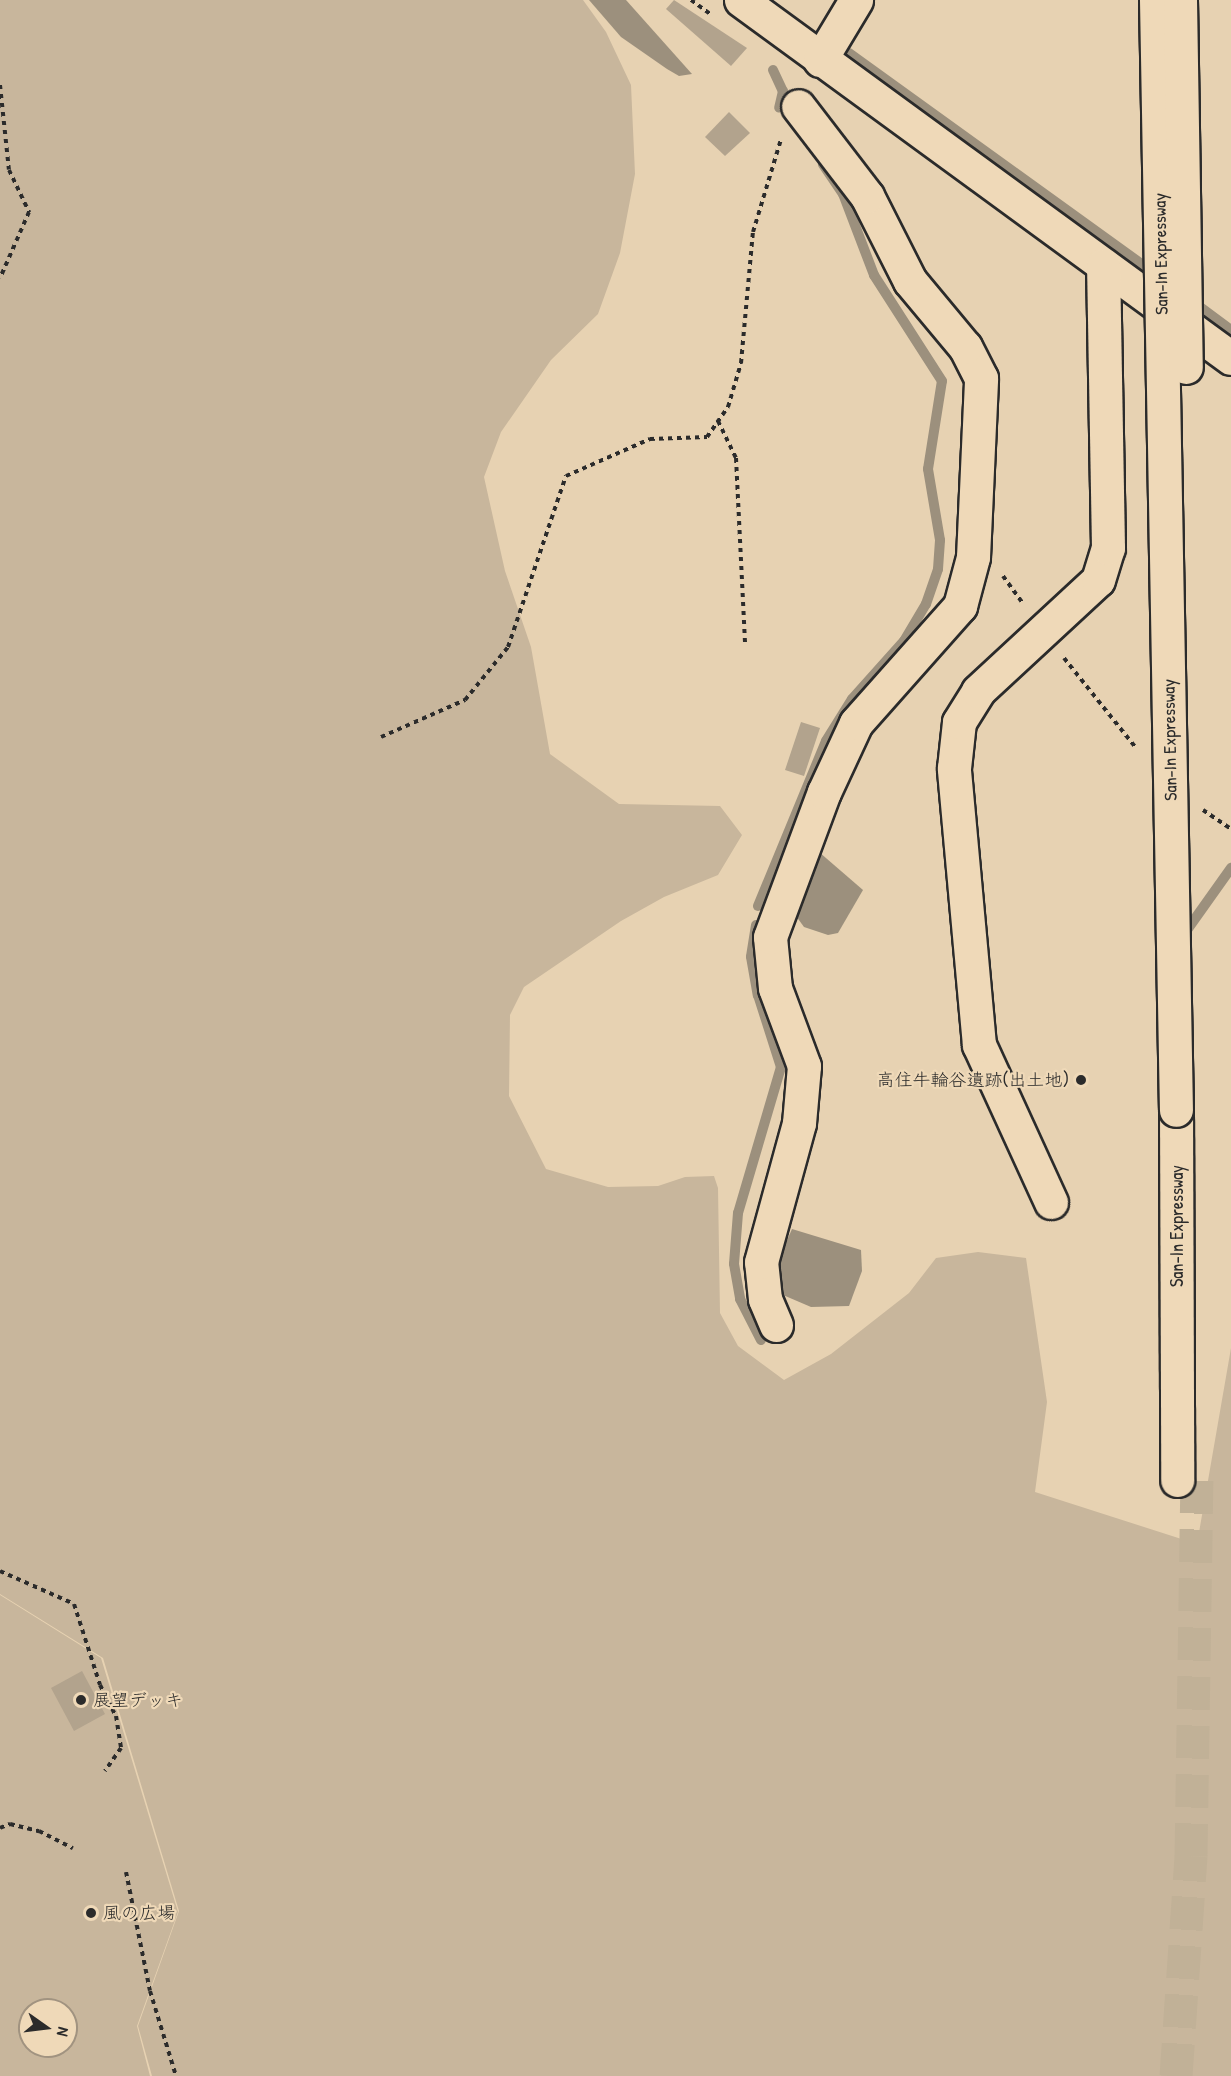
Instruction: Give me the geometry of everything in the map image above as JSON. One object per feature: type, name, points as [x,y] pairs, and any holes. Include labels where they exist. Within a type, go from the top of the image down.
[{"type":"main road","points":[[741,0],[820,60],[1231,358]]},
{"type":"main road","points":[[820,60],[856,0]]},
{"type":"main road","name":"San-In Expressway","points":[[1156,0],[1186,1109]]},
{"type":"main road","name":"San-In Expressway","points":[[1180,0],[1187,1480]]},
{"type":"main road","points":[[776,1325],[765,1299],[761,1262],[799,1123],[804,1066],[775,988],[770,937],[820,802],[856,723],[960,606],[973,557],[981,378],[965,347],[910,281],[867,196],[798,106]]},
{"type":"main road","points":[[1051,1203],[979,1045],[954,768],[959,722],[978,691],[1098,580],[1108,548],[1103,265]]},
{"type":"path","points":[[0,85],[9,170],[29,212],[0,278]]},
{"type":"path","points":[[381,737],[465,700],[508,647],[566,476],[601,458],[650,439],[706,437],[728,407],[741,363],[753,232],[772,160],[798,106]]},
{"type":"path","points":[[718,421],[736,458],[745,643]]},
{"type":"path","points":[[973,557],[996,567],[1043,631],[1138,751]]},
{"type":"path","points":[[1194,802],[1231,829]]},
{"type":"path","points":[[0,1571],[74,1604],[100,1684],[116,1716],[121,1748],[105,1771]]},
{"type":"path","points":[[0,1828],[10,1824],[39,1831],[73,1848]]},
{"type":"path","points":[[126,1872],[150,1991],[176,2076]]},
{"type":"shaded area","points":[[0,0],[583,0],[606,32],[631,85],[635,174],[620,253],[598,314],[551,360],[501,432],[484,477],[505,571],[531,647],[550,754],[619,804],[720,806],[742,835],[718,875],[664,897],[621,921],[524,987],[510,1015],[509,1096],[546,1169],[608,1187],[658,1186],[685,1177],[714,1176],[718,1188],[720,1313],[738,1346],[784,1380],[831,1354],[909,1293],[936,1258],[978,1252],[1026,1258],[1047,1402],[1035,1492],[1197,1544],[1231,1348],[1231,2076],[152,2076],[138,2026],[179,1911],[103,1658],[0,1594]]},
{"type":"shaded area","points":[[589,0],[626,0],[692,74],[679,76],[621,37]]},
{"type":"shaded area","points":[[819,852],[863,890],[838,933],[828,935],[804,927],[796,916],[797,902]]},
{"type":"shaded area","points":[[792,1229],[861,1250],[862,1271],[849,1306],[811,1307],[783,1295],[780,1256]]},
{"type":"shaded area","points":[[0,1595],[101,1658],[178,1912],[137,2026],[150,2076],[0,2076]]},
{"type":"building","points":[[674,0],[747,48],[731,66],[666,9]]},
{"type":"building","points":[[729,112],[750,133],[725,156],[705,137]]},
{"type":"building","points":[[801,722],[820,728],[804,776],[785,770]]},
{"type":"building","points":[[82,1671],[105,1714],[74,1731],[51,1688]]},
{"type":"waterway","points":[[849,53],[1155,274]]},
{"type":"waterway","points":[[773,70],[783,91],[779,108]]},
{"type":"waterway","points":[[758,906],[826,741],[852,699],[904,641],[926,604],[938,569],[940,540],[928,469],[942,381],[874,275],[843,194],[823,164]]},
{"type":"waterway","points":[[1192,301],[1231,330]]},
{"type":"waterway","points":[[1182,937],[1231,868]]},
{"type":"waterway","points":[[756,925],[751,957],[758,995],[781,1067],[738,1213],[734,1264],[740,1299],[761,1340]]},
{"type":"tunnel","points":[[1176,2076],[1191,1856],[1197,1478]]},
{"type":"place","name":"高住牛輪谷遺跡(出土地)","points":[[1081,1080]]},
{"type":"place","name":"展望デッキ","points":[[81,1700]]},
{"type":"place","name":"風の広場","points":[[91,1913]]}]
